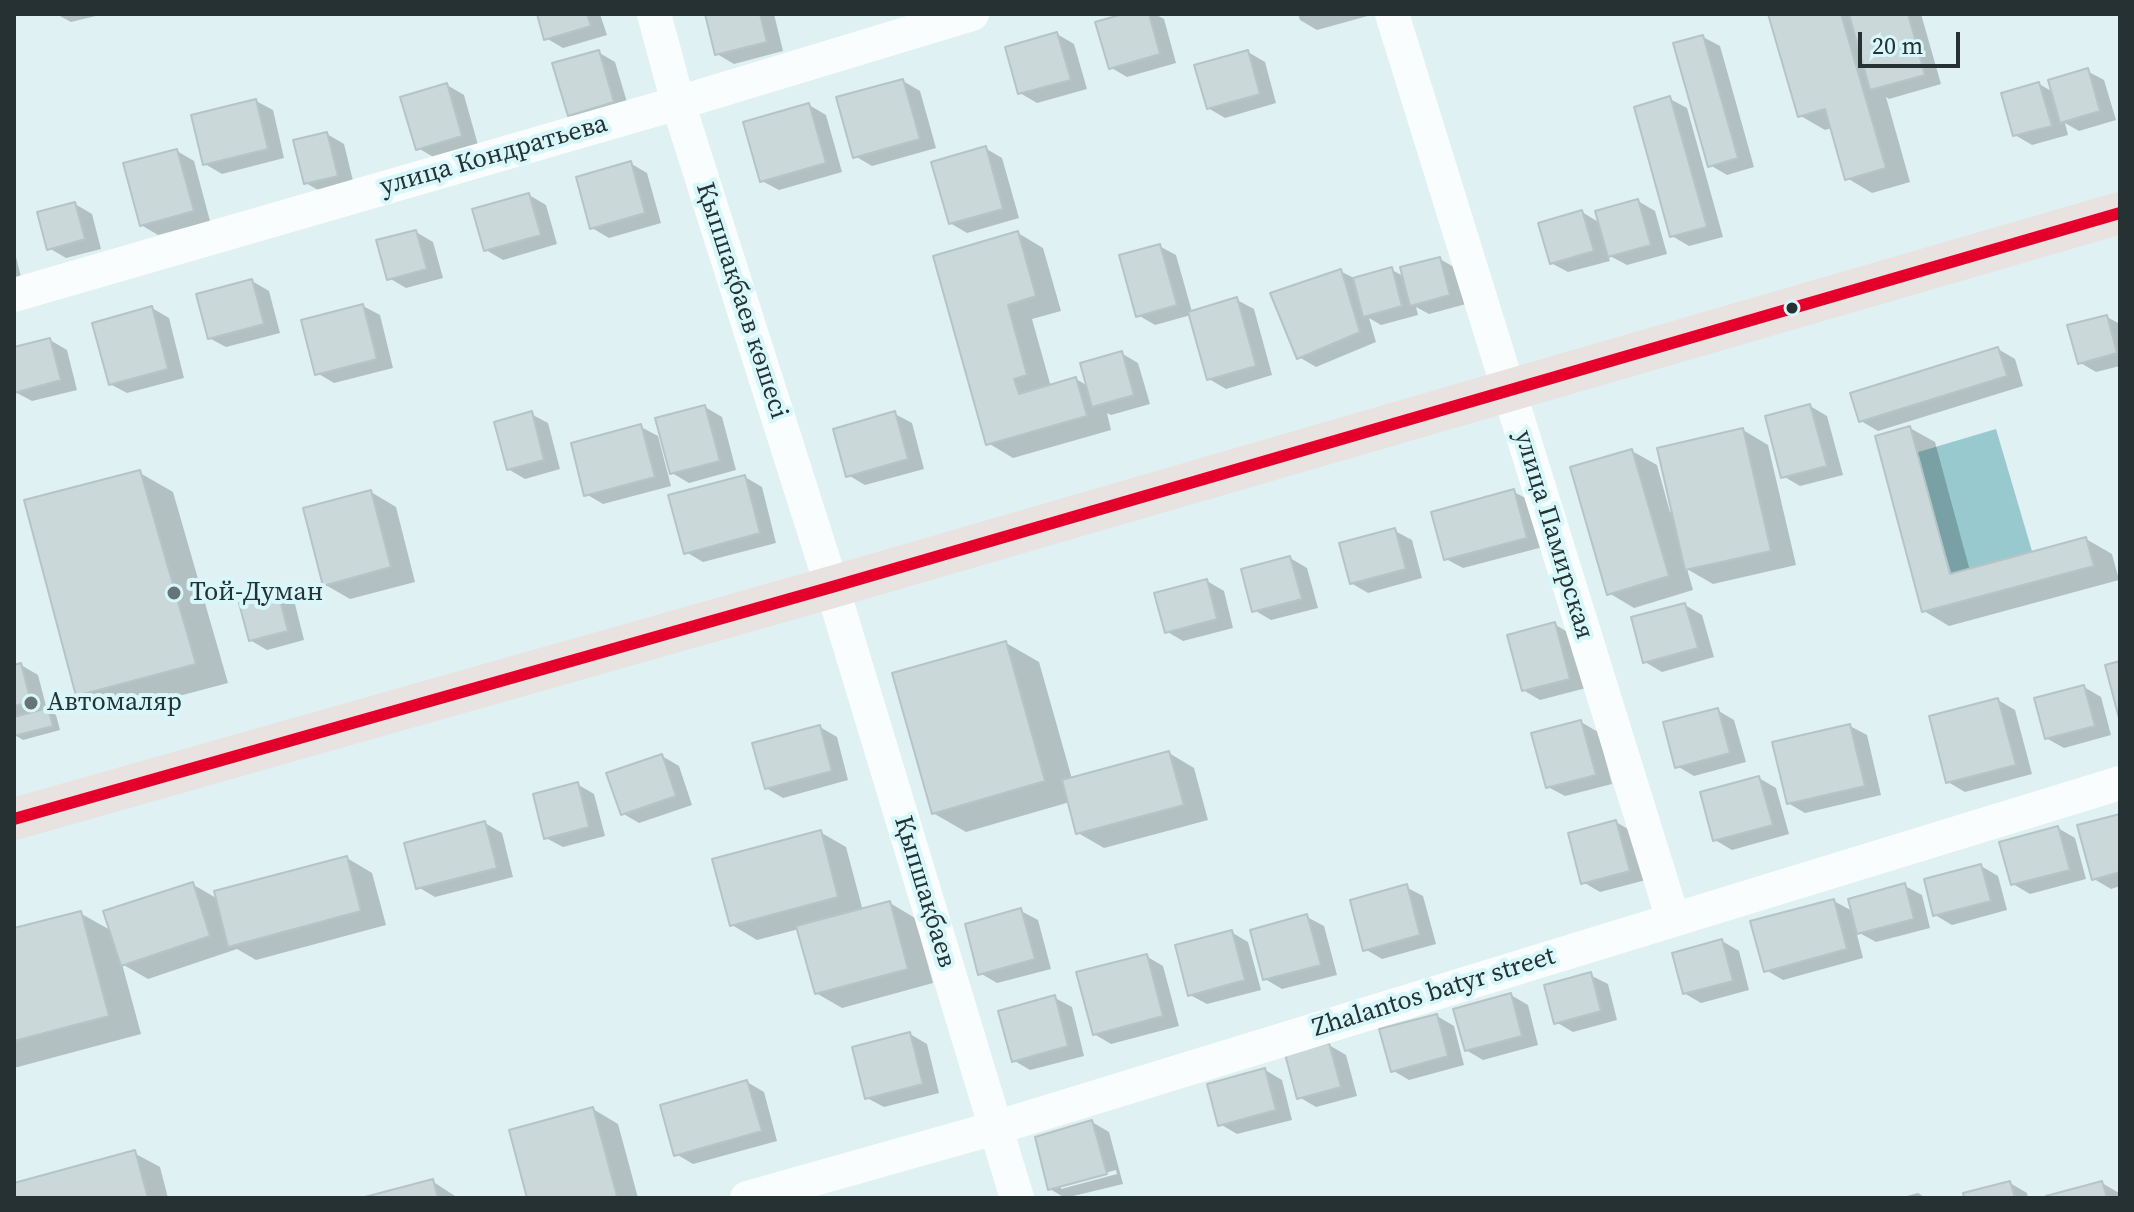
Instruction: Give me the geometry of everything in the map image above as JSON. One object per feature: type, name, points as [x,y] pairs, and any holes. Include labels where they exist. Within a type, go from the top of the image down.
[{"type":"main road","points":[[14,819],[832,587],[2120,213]]},
{"type":"street","name":"Қыпшақбаев көшесі","points":[[654,14],[678,103],[832,587]]},
{"type":"street","name":"улица Кондратьева","points":[[14,295],[678,103],[972,14]]},
{"type":"street","name":"улица Памирская","points":[[1392,14],[1673,919]]},
{"type":"street","name":"Қыпшақбаев","points":[[832,587],[1017,1198]]},
{"type":"street","name":"Zhalantos batyr street","points":[[747,1198],[995,1128],[2120,783]]},
{"type":"water","points":[[1996,429],[2034,558],[1954,582],[1915,453]]},
{"type":"building","points":[[537,14],[587,14],[591,26],[544,40]]},
{"type":"building","points":[[705,14],[760,14],[767,42],[715,55]]},
{"type":"building","points":[[1123,14],[1149,14],[1160,54],[1109,69],[1095,22]]},
{"type":"building","points":[[1768,14],[1841,14],[1886,168],[1845,180],[1825,109],[1798,117]]},
{"type":"building","points":[[1849,14],[1908,14],[1925,75],[1870,90]]},
{"type":"building","points":[[1057,32],[1071,80],[1018,94],[1005,47]]},
{"type":"building","points":[[1703,35],[1738,158],[1708,167],[1673,43]]},
{"type":"building","points":[[599,50],[614,102],[568,116],[552,63]]},
{"type":"building","points":[[1248,50],[1260,94],[1207,109],[1194,65]]},
{"type":"building","points":[[2088,68],[2100,111],[2060,123],[2048,80]]},
{"type":"building","points":[[903,79],[920,139],[853,158],[836,97]]},
{"type":"building","points":[[2039,82],[2052,126],[2013,136],[2001,93]]},
{"type":"building","points":[[447,83],[462,136],[416,150],[400,97]]},
{"type":"building","points":[[1670,96],[1707,227],[1670,237],[1634,107]]},
{"type":"building","points":[[256,99],[268,149],[203,165],[191,115]]},
{"type":"building","points":[[809,103],[826,163],[760,182],[743,122]]},
{"type":"building","points":[[327,132],[338,176],[304,184],[293,140]]},
{"type":"building","points":[[986,146],[1003,209],[949,224],[931,162]]},
{"type":"building","points":[[177,149],[194,211],[140,226],[123,163]]},
{"type":"building","points":[[631,161],[645,213],[590,229],[576,177]]},
{"type":"building","points":[[529,193],[541,235],[484,251],[472,209]]},
{"type":"building","points":[[1638,199],[1651,245],[1608,257],[1595,211]]},
{"type":"building","points":[[75,202],[85,239],[47,250],[37,212]]},
{"type":"building","points":[[1582,210],[1594,251],[1550,264],[1538,223]]},
{"type":"building","points":[[416,230],[427,269],[387,280],[376,240]]},
{"type":"building","points":[[1018,231],[1036,296],[1008,305],[1027,375],[1014,379],[1019,394],[1076,377],[1087,416],[986,445],[933,256]]},
{"type":"building","points":[[1160,244],[1177,305],[1136,317],[1119,255]]},
{"type":"building","points":[[1440,257],[1450,295],[1410,306],[1400,267]]},
{"type":"building","points":[[1392,267],[1402,306],[1363,317],[1353,278]]},
{"type":"building","points":[[1341,269],[1360,332],[1297,359],[1270,293]]},
{"type":"building","points":[[252,279],[264,324],[208,339],[196,294]]},
{"type":"building","points":[[1237,297],[1256,366],[1207,380],[1188,312]]},
{"type":"building","points":[[363,304],[377,359],[315,375],[301,320]]},
{"type":"building","points":[[152,306],[168,369],[109,385],[92,323]]},
{"type":"building","points":[[2107,315],[2117,353],[2078,364],[2067,325]]},
{"type":"building","points":[[50,338],[61,380],[14,393],[14,347]]},
{"type":"building","points":[[1998,347],[2007,376],[1859,422],[1850,393]]},
{"type":"building","points":[[1122,351],[1134,395],[1092,407],[1080,363]]},
{"type":"building","points":[[1810,404],[1827,466],[1781,478],[1765,416]]},
{"type":"building","points":[[705,405],[720,461],[670,474],[655,418]]},
{"type":"building","points":[[532,411],[544,460],[507,470],[494,422]]},
{"type":"building","points":[[895,411],[908,459],[846,477],[833,429]]},
{"type":"building","points":[[641,424],[655,477],[584,496],[571,443]]},
{"type":"building","points":[[1910,426],[1950,574],[2086,537],[2094,566],[1922,612],[1875,436]]},
{"type":"building","points":[[1743,428],[1771,551],[1685,570],[1657,448]]},
{"type":"building","points":[[1632,449],[1669,576],[1607,595],[1570,467]]},
{"type":"building","points":[[140,470],[196,664],[76,696],[24,500]]},
{"type":"building","points":[[745,475],[760,533],[684,554],[668,495]]},
{"type":"building","points":[[1514,489],[1527,538],[1444,560],[1431,512]]},
{"type":"building","points":[[371,490],[391,567],[323,586],[303,508]]},
{"type":"building","points":[[1395,528],[1406,569],[1350,584],[1339,543]]},
{"type":"building","points":[[1290,556],[1302,599],[1252,612],[1241,569]]},
{"type":"building","points":[[1207,579],[1217,619],[1165,633],[1154,593]]},
{"type":"building","points":[[278,592],[288,631],[249,641],[239,603]]},
{"type":"building","points":[[1685,603],[1698,648],[1643,663],[1631,617]]},
{"type":"building","points":[[1555,622],[1570,679],[1522,691],[1507,635]]},
{"type":"building","points":[[1006,641],[1045,781],[932,814],[892,673]]},
{"type":"building","points":[[2120,661],[2120,722],[2105,665]]},
{"type":"building","points":[[21,663],[31,702],[14,706],[14,665]]},
{"type":"building","points":[[2084,685],[2095,726],[2045,739],[2034,698]]},
{"type":"building","points":[[1998,698],[2016,765],[1946,783],[1929,716]]},
{"type":"building","points":[[48,708],[53,726],[14,736],[14,717]]},
{"type":"building","points":[[1718,708],[1730,753],[1675,768],[1663,722]]},
{"type":"building","points":[[1581,720],[1596,775],[1546,788],[1531,733]]},
{"type":"building","points":[[1850,724],[1865,786],[1787,804],[1772,742]]},
{"type":"building","points":[[820,725],[832,771],[765,789],[752,743]]},
{"type":"building","points":[[1169,751],[1184,805],[1076,834],[1062,780]]},
{"type":"building","points":[[662,754],[676,796],[621,815],[606,773]]},
{"type":"building","points":[[1759,776],[1773,825],[1713,841],[1700,792]]},
{"type":"building","points":[[578,782],[589,827],[544,839],[533,794]]},
{"type":"building","points":[[2120,814],[2120,872],[2092,880],[2077,825]]},
{"type":"building","points":[[1616,820],[1630,871],[1581,884],[1568,833]]},
{"type":"building","points":[[485,821],[497,868],[416,889],[404,843]]},
{"type":"building","points":[[2058,826],[2070,870],[2011,885],[1999,842]]},
{"type":"building","points":[[821,830],[838,897],[730,926],[712,859]]},
{"type":"building","points":[[347,856],[361,911],[228,947],[214,891]]},
{"type":"building","points":[[1981,864],[1991,901],[1933,916],[1924,879]]},
{"type":"building","points":[[193,882],[210,936],[121,966],[103,911]]},
{"type":"building","points":[[1905,883],[1914,919],[1857,934],[1848,899]]},
{"type":"building","points":[[1407,884],[1420,935],[1363,951],[1350,900]]},
{"type":"building","points":[[1834,899],[1847,949],[1764,972],[1750,921]]},
{"type":"building","points":[[890,901],[908,969],[815,994],[796,926]]},
{"type":"building","points":[[1021,908],[1035,959],[978,975],[965,924]]},
{"type":"building","points":[[81,911],[109,1016],[14,1041],[14,928]]},
{"type":"building","points":[[1307,914],[1321,965],[1263,980],[1250,930]]},
{"type":"building","points":[[1232,930],[1245,980],[1188,996],[1175,945]]},
{"type":"building","points":[[1722,939],[1733,981],[1683,994],[1672,953]]},
{"type":"building","points":[[1147,954],[1163,1016],[1093,1035],[1076,972]]},
{"type":"building","points":[[1591,972],[1601,1011],[1554,1024],[1544,985]]},
{"type":"building","points":[[1511,993],[1522,1036],[1465,1051],[1453,1009]]},
{"type":"building","points":[[1055,995],[1068,1046],[1012,1062],[998,1011]]},
{"type":"building","points":[[1437,1014],[1448,1056],[1391,1072],[1379,1029]]},
{"type":"building","points":[[910,1032],[923,1084],[865,1099],[852,1047]]},
{"type":"building","points":[[1329,1043],[1341,1087],[1297,1099],[1285,1054]]},
{"type":"building","points":[[1265,1068],[1276,1110],[1218,1126],[1207,1084]]},
{"type":"building","points":[[747,1080],[762,1131],[674,1156],[660,1105]]},
{"type":"building","points":[[593,1107],[617,1196],[527,1198],[509,1130]]},
{"type":"building","points":[[1092,1120],[1107,1174],[1048,1190],[1035,1137]]},
{"type":"building","points":[[135,1150],[148,1198],[14,1198],[14,1183]]},
{"type":"building","points":[[433,1179],[438,1198],[361,1198]]},
{"type":"building","points":[[2010,1181],[2015,1198],[1964,1198],[1963,1193]]},
{"type":"building","points":[[2102,1181],[2107,1198],[2046,1198],[2046,1196]]},
{"type":"transit line","points":[[14,819],[832,587],[2120,213]]},
{"type":"place","name":"Той-Думан","points":[[174,593]]},
{"type":"place","name":"Автомаляр","points":[[31,703]]}]
